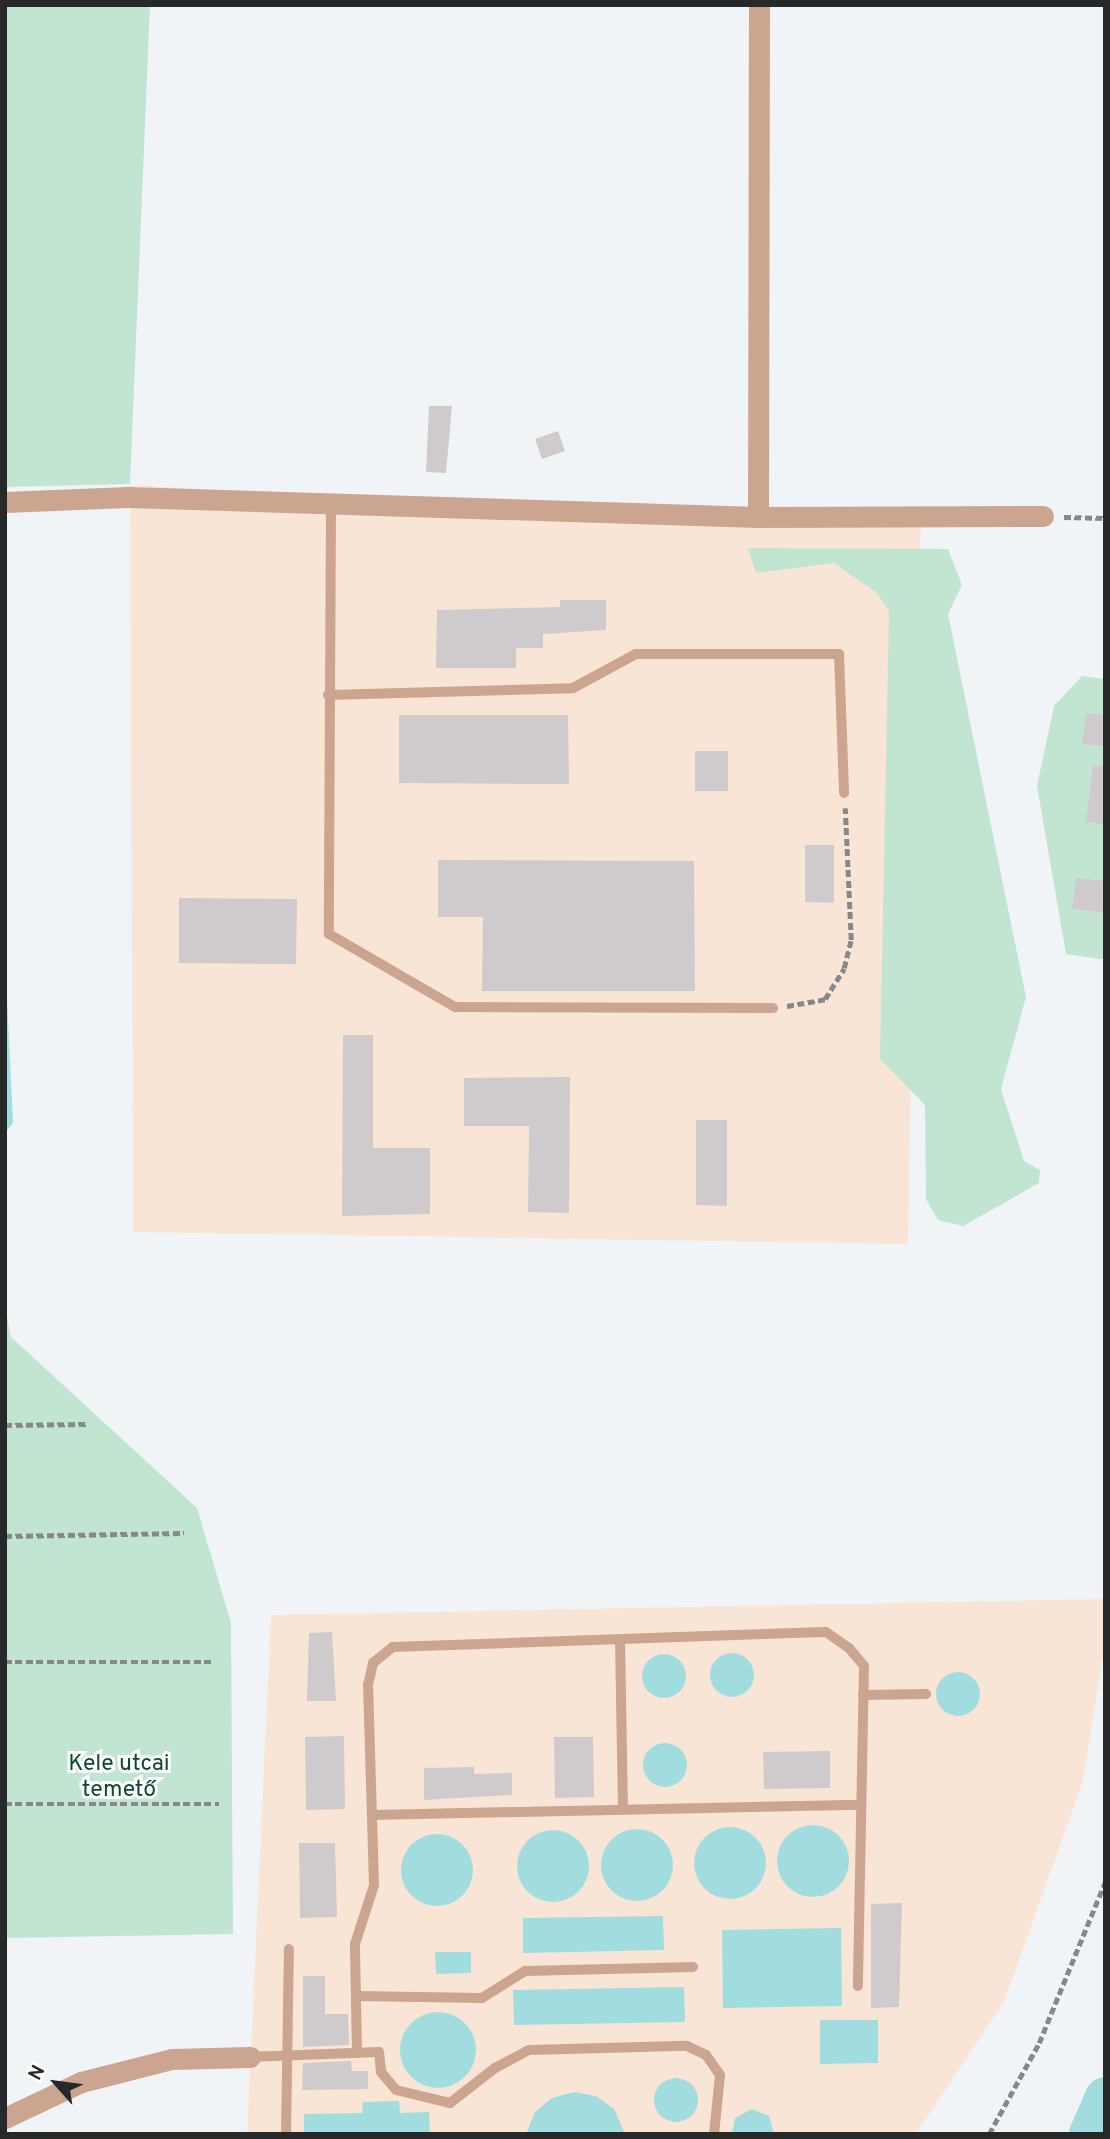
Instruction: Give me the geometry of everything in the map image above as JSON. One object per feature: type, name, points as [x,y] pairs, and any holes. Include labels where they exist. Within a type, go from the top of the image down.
[{"type":"street","points":[[758,517],[759,5]]},
{"type":"street","points":[[5,502],[128,497],[758,517],[1043,516]]},
{"type":"street","points":[[5,2118],[82,2082],[172,2059],[250,2057]]},
{"type":"lane","points":[[331,505],[328,934],[455,1007],[773,1008]]},
{"type":"lane","points":[[328,695],[573,688],[636,654],[839,654],[844,793]]},
{"type":"lane","points":[[357,2053],[355,1944],[374,1885],[369,1685],[373,1663],[393,1647],[825,1632],[849,1648],[864,1666],[858,1986]]},
{"type":"lane","points":[[620,1639],[623,1810]]},
{"type":"lane","points":[[863,1695],[926,1694]]},
{"type":"lane","points":[[372,1815],[861,1805]]},
{"type":"lane","points":[[286,2134],[289,1949]]},
{"type":"lane","points":[[356,1996],[482,1998],[525,1971],[693,1967]]},
{"type":"lane","points":[[250,2057],[379,2052],[381,2072],[396,2090],[450,2103],[495,2068],[529,2050],[687,2046],[706,2055],[720,2075],[714,2134]]},
{"type":"path","points":[[1043,516],[1105,518]]},
{"type":"path","points":[[773,1008],[825,999],[844,968],[850,940],[844,793]]},
{"type":"path","points":[[5,1424],[86,1424]]},
{"type":"path","points":[[5,1536],[184,1533]]},
{"type":"path","points":[[5,1662],[215,1662]]},
{"type":"path","points":[[5,1804],[219,1804]]},
{"type":"path","points":[[989,2134],[1039,2043],[1105,1882]]},
{"type":"shaded area","points":[[130,485],[332,498],[921,513],[908,1244],[133,1232]]},
{"type":"shaded area","points":[[1105,1599],[1105,1643],[1083,1781],[1004,2002],[916,2134],[247,2134],[271,1615]]},
{"type":"green space","points":[[5,5],[150,5],[130,484],[5,487]]},
{"type":"green space","points":[[748,548],[948,549],[962,585],[948,614],[1026,997],[1001,1089],[1024,1161],[1040,1170],[1039,1183],[963,1226],[938,1220],[926,1199],[925,1105],[880,1059],[889,611],[877,593],[834,563],[756,573]]},
{"type":"green space","points":[[1082,676],[1105,679],[1105,958],[1100,959],[1066,954],[1037,786],[1054,706]]},
{"type":"green space","name":"Kele utcai temető","points":[[5,1308],[11,1337],[197,1508],[231,1623],[233,1934],[5,1938]]},
{"type":"water","points":[[5,958],[13,1123],[5,1133]]},
{"type":"water","points":[[732,1653],[747,1660],[754,1675],[747,1690],[732,1697],[717,1690],[710,1675],[717,1660]]},
{"type":"water","points":[[664,1654],[679,1661],[686,1676],[679,1691],[664,1698],[649,1691],[642,1676],[649,1661]]},
{"type":"water","points":[[958,1672],[973,1679],[980,1694],[973,1709],[958,1716],[943,1709],[936,1694],[943,1679]]},
{"type":"water","points":[[665,1743],[680,1750],[687,1765],[680,1780],[665,1787],[650,1780],[643,1765],[650,1750]]},
{"type":"water","points":[[813,1825],[827,1828],[839,1835],[846,1847],[849,1861],[846,1875],[839,1887],[827,1894],[813,1897],[799,1894],[787,1887],[780,1875],[777,1861],[780,1847],[787,1835],[799,1828]]},
{"type":"water","points":[[730,1827],[744,1830],[756,1837],[763,1849],[766,1863],[763,1877],[756,1889],[744,1896],[730,1899],[716,1896],[704,1889],[697,1877],[694,1863],[697,1849],[704,1837],[716,1830]]},
{"type":"water","points":[[637,1829],[651,1832],[663,1839],[670,1851],[673,1865],[670,1879],[663,1891],[651,1898],[637,1901],[623,1898],[611,1891],[604,1879],[601,1865],[604,1851],[611,1839],[623,1832]]},
{"type":"water","points":[[553,1830],[567,1833],[579,1840],[586,1852],[589,1866],[586,1880],[579,1892],[567,1899],[553,1902],[539,1899],[527,1892],[520,1880],[517,1866],[520,1852],[527,1840],[539,1833]]},
{"type":"water","points":[[437,1834],[451,1837],[463,1844],[470,1856],[473,1870],[470,1884],[463,1896],[451,1903],[437,1906],[423,1903],[411,1896],[404,1884],[401,1870],[404,1856],[411,1844],[423,1837]]},
{"type":"water","points":[[663,1916],[664,1950],[523,1953],[523,1918]]},
{"type":"water","points":[[841,1928],[842,2006],[723,2008],[722,1930]]},
{"type":"water","points":[[435,1952],[471,1952],[471,1973],[436,1974]]},
{"type":"water","points":[[684,1987],[685,2022],[514,2025],[513,1990]]},
{"type":"water","points":[[438,2012],[453,2015],[465,2023],[473,2035],[476,2050],[473,2065],[465,2077],[453,2085],[438,2088],[423,2085],[411,2077],[403,2065],[400,2050],[403,2035],[411,2023],[423,2015]]},
{"type":"water","points":[[820,2020],[878,2020],[878,2063],[820,2064]]},
{"type":"water","points":[[676,2078],[685,2079],[692,2084],[697,2091],[697,2109],[692,2116],[685,2121],[676,2122],[667,2121],[660,2116],[655,2109],[654,2100],[655,2091],[660,2084],[667,2079]]},
{"type":"water","points":[[574,2092],[596,2096],[614,2109],[625,2134],[526,2134],[535,2112],[552,2098]]},
{"type":"water","points":[[399,2101],[400,2113],[429,2112],[430,2134],[304,2134],[304,2114],[362,2113],[363,2102]]},
{"type":"water","points":[[752,2109],[769,2116],[774,2134],[732,2134],[735,2118]]},
{"type":"building","points":[[429,406],[452,406],[446,473],[426,472]]},
{"type":"building","points":[[558,431],[565,451],[542,459],[535,439]]},
{"type":"building","points":[[560,600],[606,600],[606,630],[543,634],[543,648],[516,648],[516,668],[436,668],[437,610],[560,607]]},
{"type":"building","points":[[1086,713],[1105,715],[1105,746],[1082,744]]},
{"type":"building","points":[[399,715],[568,715],[569,784],[399,783]]},
{"type":"building","points":[[695,751],[728,751],[728,791],[695,791]]},
{"type":"building","points":[[1093,765],[1105,766],[1105,824],[1086,822]]},
{"type":"building","points":[[805,845],[834,845],[834,903],[805,902]]},
{"type":"building","points":[[438,860],[694,861],[695,991],[482,991],[483,917],[438,917]]},
{"type":"building","points":[[1076,878],[1105,881],[1105,912],[1072,909]]},
{"type":"building","points":[[179,898],[297,899],[296,964],[179,963]]},
{"type":"building","points":[[343,1035],[373,1035],[373,1148],[430,1148],[430,1214],[342,1216]]},
{"type":"building","points":[[570,1077],[569,1213],[528,1212],[529,1126],[464,1126],[464,1078]]},
{"type":"building","points":[[696,1120],[727,1120],[727,1206],[696,1205]]},
{"type":"building","points":[[332,1632],[336,1701],[307,1701],[309,1633]]},
{"type":"building","points":[[344,1736],[345,1809],[306,1810],[305,1737]]},
{"type":"building","points":[[554,1737],[593,1737],[594,1797],[555,1798]]},
{"type":"building","points":[[830,1751],[830,1788],[764,1789],[763,1752]]},
{"type":"building","points":[[474,1767],[474,1774],[512,1773],[512,1795],[424,1800],[424,1768]]},
{"type":"building","points":[[299,1843],[335,1843],[337,1917],[300,1918]]},
{"type":"building","points":[[902,1903],[899,2007],[871,2008],[871,1904]]},
{"type":"building","points":[[303,1976],[325,1976],[325,2014],[348,2014],[349,2045],[303,2047]]},
{"type":"building","points":[[351,2061],[352,2071],[368,2071],[368,2089],[302,2090],[303,2063]]},
{"type":"waterway","points":[[1089,2134],[1105,2097]]}]
